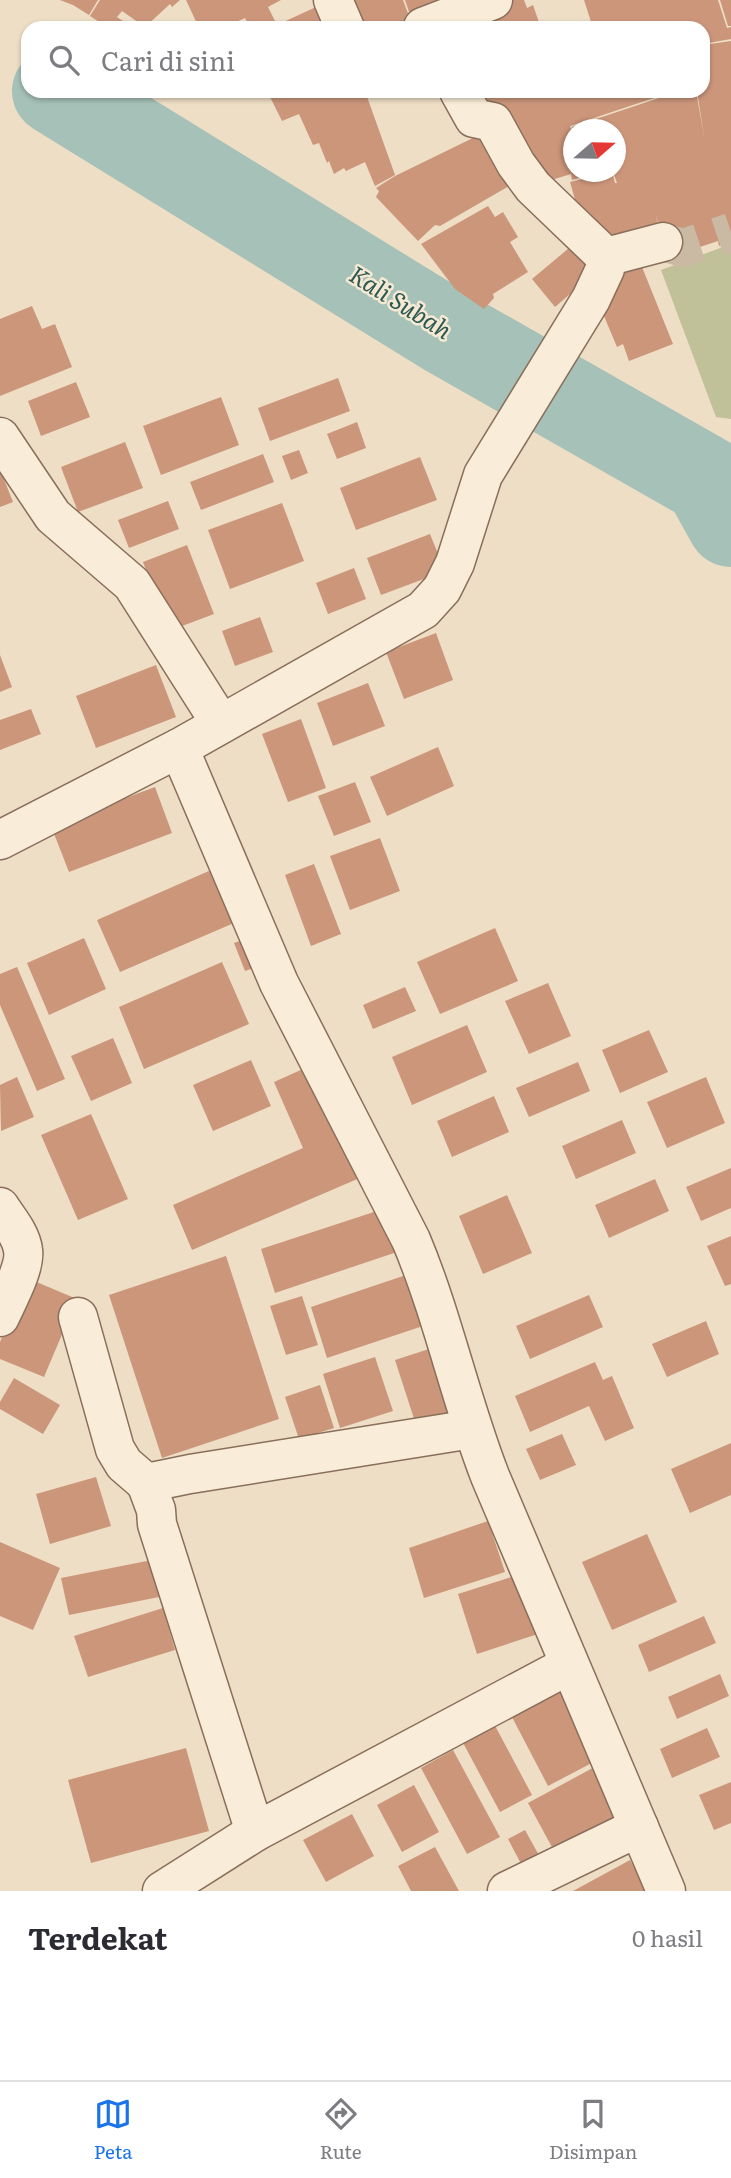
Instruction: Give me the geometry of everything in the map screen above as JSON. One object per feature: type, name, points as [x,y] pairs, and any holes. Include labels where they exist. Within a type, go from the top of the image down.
[{"type":"street","points":[[333,0],[342,21]]},
{"type":"street","points":[[440,21],[493,0]]},
{"type":"street","points":[[463,98],[474,118],[493,122],[516,164],[533,187],[606,257]]},
{"type":"street","points":[[606,257],[663,242]]},
{"type":"street","points":[[0,841],[179,748],[423,610],[442,589],[456,564],[483,475],[591,299],[605,269],[606,257]]},
{"type":"street","points":[[0,437],[53,516],[132,584],[221,724]]},
{"type":"street","points":[[179,748],[279,983],[411,1240],[423,1269],[472,1429],[666,1891]]},
{"type":"street","points":[[0,1207],[19,1237],[24,1252],[22,1265],[0,1317]]},
{"type":"street","points":[[78,1317],[115,1449],[124,1464],[146,1483],[156,1510],[157,1524],[255,1832]]},
{"type":"street","points":[[146,1483],[472,1429]]},
{"type":"street","points":[[162,1891],[255,1832],[569,1665]]},
{"type":"street","points":[[507,1891],[639,1827]]},
{"type":"green space","points":[[731,244],[731,419],[716,417],[661,270]]},
{"type":"building","points":[[60,0],[98,0],[89,15]]},
{"type":"building","points":[[100,0],[180,0],[172,7],[170,4],[152,21],[136,21],[122,11],[117,17],[123,21],[98,21],[90,16]]},
{"type":"building","points":[[186,0],[281,0],[268,7],[275,21],[246,21],[245,18],[238,21],[196,21]]},
{"type":"building","points":[[337,0],[403,0],[411,21],[347,21]]},
{"type":"building","points":[[405,0],[437,0],[442,16],[428,21],[412,21]]},
{"type":"building","points":[[510,0],[524,0],[527,8],[533,5],[539,21],[452,21]]},
{"type":"building","points":[[584,0],[718,0],[727,28],[731,27],[731,39],[710,43],[710,21],[591,21]]},
{"type":"building","points":[[720,0],[731,0],[731,26],[728,26]]},
{"type":"building","points":[[329,1],[339,21],[286,21]]},
{"type":"building","points":[[731,41],[731,241],[719,246],[718,241],[667,258],[656,215],[660,236],[603,250],[584,231],[570,182],[626,182],[626,119],[596,119],[659,98],[697,98],[704,136],[698,98],[710,98],[710,44]]},
{"type":"building","points":[[270,98],[368,98],[395,175],[375,186],[365,162],[334,174],[319,143],[313,145],[299,114],[282,121]]},
{"type":"building","points":[[471,98],[654,98],[591,119],[563,119],[563,176],[535,185],[480,114]]},
{"type":"building","points":[[479,135],[523,178],[440,226],[435,225],[418,241],[376,197],[379,191],[376,188]]},
{"type":"building","points":[[488,206],[495,217],[503,212],[518,237],[510,242],[528,272],[493,294],[494,298],[484,309],[455,289],[421,244]]},
{"type":"building","points":[[575,243],[598,270],[555,307],[532,279]]},
{"type":"building","points":[[642,267],[673,344],[629,361],[623,344],[617,347],[596,297],[608,271]]},
{"type":"building","points":[[32,306],[42,329],[55,324],[72,367],[0,396],[0,319]]},
{"type":"building","points":[[338,378],[350,411],[270,441],[258,408]]},
{"type":"building","points":[[76,382],[90,417],[41,436],[28,401]]},
{"type":"building","points":[[221,397],[239,445],[161,475],[143,426]]},
{"type":"building","points":[[357,422],[366,448],[337,459],[327,434]]},
{"type":"building","points":[[125,442],[143,488],[78,512],[61,467]]},
{"type":"building","points":[[299,450],[308,473],[291,480],[282,456]]},
{"type":"building","points":[[263,454],[274,482],[201,510],[190,482]]},
{"type":"building","points":[[420,457],[437,500],[356,530],[340,488]]},
{"type":"building","points":[[0,469],[13,502],[0,507]]},
{"type":"building","points":[[168,501],[179,529],[129,548],[118,520]]},
{"type":"building","points":[[282,503],[304,561],[230,589],[208,530]]},
{"type":"building","points":[[430,534],[445,571],[381,595],[367,558]]},
{"type":"building","points":[[187,545],[214,614],[169,631],[143,562]]},
{"type":"building","points":[[354,568],[366,599],[328,614],[316,583]]},
{"type":"building","points":[[260,617],[273,652],[235,666],[222,631]]},
{"type":"building","points":[[436,633],[453,680],[404,699],[386,652]]},
{"type":"building","points":[[0,655],[12,687],[0,692]]},
{"type":"building","points":[[156,665],[176,717],[96,748],[76,696]]},
{"type":"building","points":[[368,683],[385,726],[333,746],[317,703]]},
{"type":"building","points":[[31,709],[41,734],[0,750],[0,720]]},
{"type":"building","points":[[301,719],[326,788],[288,802],[262,734]]},
{"type":"building","points":[[438,747],[454,786],[387,816],[370,777]]},
{"type":"building","points":[[355,782],[371,822],[334,836],[318,796]]},
{"type":"building","points":[[155,787],[172,833],[69,872],[51,826]]},
{"type":"building","points":[[380,838],[400,891],[350,910],[330,856]]},
{"type":"building","points":[[314,864],[341,934],[311,946],[285,875]]},
{"type":"building","points":[[218,867],[241,920],[120,972],[97,920]]},
{"type":"building","points":[[495,928],[518,981],[440,1014],[417,962]]},
{"type":"building","points":[[254,936],[265,964],[245,971],[234,943]]},
{"type":"building","points":[[84,938],[106,989],[49,1015],[27,963]]},
{"type":"building","points":[[222,962],[249,1024],[144,1069],[119,1007]]},
{"type":"building","points":[[17,967],[65,1079],[37,1091],[0,1005],[0,974]]},
{"type":"building","points":[[548,983],[571,1036],[529,1054],[505,1001]]},
{"type":"building","points":[[405,987],[416,1011],[373,1029],[363,1005]]},
{"type":"building","points":[[467,1025],[487,1072],[412,1105],[392,1057]]},
{"type":"building","points":[[649,1030],[668,1072],[620,1093],[602,1050]]},
{"type":"building","points":[[113,1038],[132,1083],[91,1101],[71,1056]]},
{"type":"building","points":[[251,1060],[271,1106],[213,1131],[193,1085]]},
{"type":"building","points":[[578,1062],[590,1091],[529,1117],[516,1088]]},
{"type":"building","points":[[314,1064],[362,1177],[192,1250],[173,1205],[303,1148],[274,1082]]},
{"type":"building","points":[[17,1077],[34,1117],[1,1131],[0,1085]]},
{"type":"building","points":[[706,1077],[725,1123],[667,1148],[647,1102]]},
{"type":"building","points":[[494,1096],[509,1132],[452,1157],[437,1121]]},
{"type":"building","points":[[91,1114],[128,1199],[78,1220],[41,1135]]},
{"type":"building","points":[[622,1120],[636,1153],[576,1179],[562,1146]]},
{"type":"building","points":[[731,1168],[731,1208],[701,1221],[686,1187]]},
{"type":"building","points":[[655,1179],[669,1211],[609,1238],[595,1205]]},
{"type":"building","points":[[507,1195],[532,1253],[483,1274],[459,1216]]},
{"type":"building","points":[[383,1209],[397,1252],[275,1293],[261,1249]]},
{"type":"building","points":[[731,1236],[731,1284],[725,1286],[707,1246]]},
{"type":"building","points":[[226,1256],[279,1419],[162,1458],[109,1295]]},
{"type":"building","points":[[406,1275],[423,1326],[327,1358],[311,1307]]},
{"type":"building","points":[[27,1278],[77,1299],[44,1377],[0,1359],[0,1342]]},
{"type":"building","points":[[589,1295],[603,1327],[530,1359],[516,1326]]},
{"type":"building","points":[[302,1296],[318,1345],[286,1355],[270,1306]]},
{"type":"building","points":[[706,1321],[719,1354],[667,1377],[652,1344]]},
{"type":"building","points":[[429,1349],[452,1417],[417,1428],[395,1360]]},
{"type":"building","points":[[375,1357],[393,1411],[340,1428],[323,1374]]},
{"type":"building","points":[[595,1362],[603,1380],[612,1376],[634,1428],[605,1441],[589,1406],[530,1432],[515,1396]]},
{"type":"building","points":[[14,1378],[60,1405],[43,1434],[0,1409],[0,1402]]},
{"type":"building","points":[[320,1385],[334,1428],[299,1439],[285,1397]]},
{"type":"building","points":[[562,1434],[576,1465],[540,1480],[526,1449]]},
{"type":"building","points":[[731,1443],[731,1495],[690,1513],[671,1469]]},
{"type":"building","points":[[96,1477],[111,1526],[50,1544],[36,1494]]},
{"type":"building","points":[[488,1521],[505,1572],[424,1598],[409,1548]]},
{"type":"building","points":[[647,1534],[677,1602],[612,1630],[582,1562]]},
{"type":"building","points":[[0,1542],[60,1568],[33,1630],[0,1616]]},
{"type":"building","points":[[162,1558],[169,1595],[69,1615],[61,1578]]},
{"type":"building","points":[[521,1574],[541,1633],[477,1654],[458,1594]]},
{"type":"building","points":[[163,1608],[175,1650],[88,1677],[74,1636]]},
{"type":"building","points":[[704,1616],[716,1643],[649,1672],[638,1645]]},
{"type":"building","points":[[720,1674],[729,1696],[677,1719],[668,1697]]},
{"type":"building","points":[[569,1687],[605,1756],[548,1786],[512,1717]]},
{"type":"building","points":[[493,1722],[532,1795],[500,1812],[461,1739]]},
{"type":"building","points":[[707,1728],[720,1757],[672,1778],[660,1749]]},
{"type":"building","points":[[186,1748],[209,1831],[91,1863],[68,1780]]},
{"type":"building","points":[[453,1750],[500,1837],[467,1854],[421,1768]]},
{"type":"building","points":[[600,1764],[631,1821],[559,1860],[528,1803]]},
{"type":"building","points":[[731,1782],[731,1823],[714,1830],[699,1795]]},
{"type":"building","points":[[414,1785],[439,1832],[402,1852],[377,1805]]},
{"type":"building","points":[[352,1814],[374,1856],[326,1882],[303,1840]]},
{"type":"building","points":[[525,1830],[546,1868],[528,1877],[508,1839]]},
{"type":"building","points":[[435,1847],[459,1891],[411,1891],[398,1866]]},
{"type":"building","points":[[630,1860],[647,1891],[573,1891]]},
{"type":"waterway","name":"Kali Subah","points":[[67,98],[447,332],[707,480],[731,523]]},
{"type":"tunnel","points":[[663,242],[683,248],[731,232]]}]
